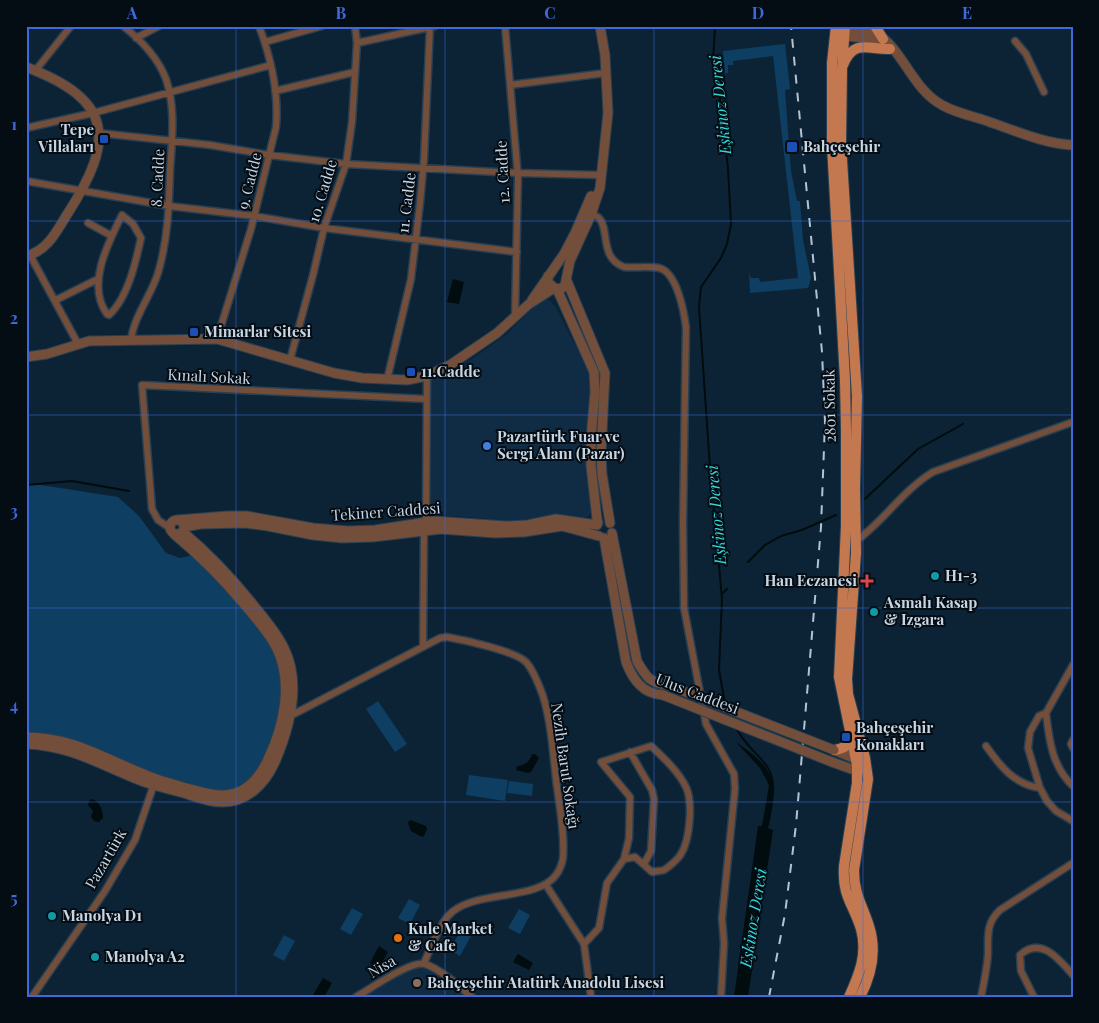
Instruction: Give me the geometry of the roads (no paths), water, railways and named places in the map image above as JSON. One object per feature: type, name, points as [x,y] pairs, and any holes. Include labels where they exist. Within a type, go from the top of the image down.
[{"type":"main road","points":[[874,26],[883,39]]},
{"type":"main road","name":"2801 Sokak","points":[[841,30],[841,144],[857,396],[856,541],[847,679],[860,764],[843,880],[849,903],[860,929],[863,954],[860,973],[849,997]]},
{"type":"main road","name":"2801 Sokak","points":[[841,30],[832,63],[832,145],[845,380],[846,514],[839,677],[852,738],[860,764]]},
{"type":"main road","points":[[842,68],[846,57],[861,47],[893,51]]},
{"type":"main road","points":[[846,514],[850,522],[851,540],[853,542],[856,541]]},
{"type":"main road","points":[[834,750],[844,748],[852,738]]},
{"type":"main road","points":[[860,764],[868,783],[854,870],[855,890],[869,925],[874,953],[872,966],[860,997]]},
{"type":"street","points":[[71,26],[31,69],[54,79],[72,91],[93,112],[99,133],[96,159],[82,190],[52,239],[41,249],[28,255],[56,300],[78,344]]},
{"type":"street","name":"8. Cadde","points":[[123,26],[136,38],[160,68],[170,92],[172,110],[169,206],[161,264],[154,285],[134,328],[131,340]]},
{"type":"street","points":[[136,38],[159,26]]},
{"type":"street","name":"9. Cadde","points":[[217,339],[254,216],[277,120],[272,65],[259,26]]},
{"type":"street","points":[[265,42],[322,26]]},
{"type":"street","name":"10. Cadde","points":[[290,360],[324,228],[346,164],[352,122],[357,43],[355,26]]},
{"type":"street","name":"12. Cadde","points":[[505,26],[517,173],[516,317]]},
{"type":"street","points":[[529,304],[556,289],[564,287],[570,261],[588,214],[594,186],[600,175],[608,113],[606,73],[600,26]]},
{"type":"street","points":[[357,43],[432,27]]},
{"type":"street","name":"11. Cadde","points":[[387,380],[411,279],[423,168],[432,27]]},
{"type":"street","points":[[841,30],[869,30],[874,32],[883,39],[912,76],[941,105],[1016,131],[1062,144],[1073,145]]},
{"type":"street","points":[[841,30],[867,38],[893,51]]},
{"type":"street","points":[[1016,41],[1026,54],[1044,92]]},
{"type":"street","points":[[26,128],[272,65]]},
{"type":"street","points":[[275,91],[355,72]]},
{"type":"street","points":[[510,85],[606,73]]},
{"type":"street","points":[[99,133],[210,145],[269,155],[346,164],[517,173],[600,175]]},
{"type":"street","points":[[26,181],[169,206],[517,252]]},
{"type":"street","points":[[26,356],[47,354],[89,341],[217,339],[334,373],[387,380],[407,380],[427,376],[450,365],[479,346],[516,317],[529,304],[564,254],[588,214]]},
{"type":"street","points":[[588,214],[598,216],[601,220],[606,246],[614,262],[624,267],[660,268],[666,271],[675,285],[684,312],[686,326],[682,522],[684,608],[706,724],[734,774],[735,789],[722,918],[724,943],[721,997]]},
{"type":"street","points":[[122,215],[133,224],[141,238],[135,265],[123,295],[114,311],[109,315],[101,306],[98,279],[112,236],[122,215]]},
{"type":"street","points":[[88,223],[112,236]]},
{"type":"street","points":[[556,289],[548,282],[550,273],[555,269],[562,270],[567,280]]},
{"type":"street","points":[[56,300],[98,279]]},
{"type":"street","name":"Ulus Caddesi","points":[[567,280],[605,372],[601,453],[602,474],[637,661],[649,679],[656,683],[668,685],[834,750],[860,764]]},
{"type":"street","name":"Ulus Caddesi","points":[[556,289],[594,372],[595,392],[591,438],[591,466],[598,524],[596,531],[601,537],[626,662],[630,672],[644,689],[652,694],[663,694],[832,762],[860,764]]},
{"type":"street","points":[[423,647],[427,376]]},
{"type":"street","name":"Kınalı Sokak","points":[[178,530],[158,520],[152,509],[142,385],[426,399]]},
{"type":"street","points":[[856,541],[874,526],[915,485],[933,472],[1073,422]]},
{"type":"street","name":"Tekiner Caddesi","points":[[178,530],[181,521],[177,520],[220,516],[247,516],[313,528],[348,531],[425,526],[441,529],[504,533],[562,526],[601,537]]},
{"type":"street","name":"Tekiner Caddesi","points":[[178,530],[200,524],[244,523],[342,538],[373,537],[441,521],[506,526],[527,525],[556,518],[598,524]]},
{"type":"street","points":[[598,524],[606,521],[610,523]]},
{"type":"street","points":[[195,543],[193,533],[200,524]]},
{"type":"street","name":"Tekiner Caddesi","points":[[158,782],[211,801],[228,802],[244,797],[257,788],[273,765],[283,740],[293,691],[291,668],[280,640],[230,576],[195,543],[178,530]]},
{"type":"street","name":"Tekiner Caddesi","points":[[178,530],[227,585],[274,644],[284,673],[286,718]]},
{"type":"street","points":[[601,537],[609,536],[612,532]]},
{"type":"street","name":"Nezih Barut Sokağı","points":[[286,718],[440,638],[458,639],[516,655],[528,664],[543,697],[562,825],[563,859],[557,874],[546,885]]},
{"type":"street","points":[[1073,665],[1046,713],[1051,750],[1064,778],[1073,786]]},
{"type":"street","points":[[1046,713],[1039,716],[1030,732],[1028,748],[1040,788],[1047,801],[1056,811],[1073,821]]},
{"type":"street","points":[[26,737],[56,739],[80,746],[158,782]]},
{"type":"street","points":[[1073,740],[1071,744],[1073,748]]},
{"type":"street","points":[[26,744],[51,746],[75,752],[135,779],[158,782]]},
{"type":"street","points":[[584,944],[600,928],[607,883],[624,859],[629,838],[630,797],[601,762],[651,746],[665,759],[686,788],[690,820],[686,841],[680,855],[664,870],[652,872],[635,857],[624,859]]},
{"type":"street","points":[[986,746],[1001,767],[1026,786],[1040,788]]},
{"type":"street","points":[[630,752],[652,790],[654,799],[651,851],[644,864]]},
{"type":"street","name":"Pazartürk","points":[[31,997],[104,891],[135,840],[158,782]]},
{"type":"street","points":[[981,997],[988,954],[987,936],[990,923],[994,917],[1000,910],[1073,863]]},
{"type":"street","points":[[472,997],[424,963],[448,915],[456,909],[481,900],[546,885],[584,944],[591,997]]},
{"type":"street","points":[[1034,997],[1029,984],[1021,972],[1020,955],[1026,950],[1036,946],[1048,951],[1061,961],[1073,975]]},
{"type":"street","name":"Nisa","points":[[356,997],[412,964],[424,963]]},
{"type":"street","points":[[26,994],[31,997]]},
{"type":"water","points":[[453,279],[464,282],[459,304],[447,302]]},
{"type":"water","points":[[736,742],[764,766],[773,785],[768,828],[773,830],[748,997],[734,997],[758,826],[762,826],[769,786],[760,768]]},
{"type":"water","points":[[532,754],[539,758],[531,772],[516,770],[517,766],[528,761]]},
{"type":"water","points":[[92,799],[102,809],[103,818],[99,822],[94,821],[91,817],[93,811],[88,805]]},
{"type":"water","points":[[410,820],[426,826],[427,829],[424,836],[422,837],[411,831],[408,823]]},
{"type":"water","points":[[379,946],[388,952],[379,968],[370,963]]},
{"type":"water","points":[[518,954],[533,963],[529,970],[513,962]]},
{"type":"water","points":[[323,978],[332,983],[324,997],[317,997],[313,995]]},
{"type":"waterway","name":"Eşkinoz Deresi","points":[[715,26],[713,62],[720,81],[720,104],[728,168],[731,224],[727,244],[721,258],[701,287],[699,307],[709,454],[722,599],[719,670],[725,703]]},
{"type":"waterway","points":[[865,499],[918,449],[963,424]]},
{"type":"waterway","points":[[26,485],[72,481],[129,491]]},
{"type":"waterway","points":[[748,562],[765,545],[781,536],[802,530],[836,515]]},
{"type":"waterway","name":"Eşkinoz Deresi","points":[[722,594],[727,589]]},
{"type":"waterway","name":"Eşkinoz Deresi","points":[[735,726],[770,771],[773,794],[768,825]]},
{"type":"railway","points":[[769,997],[785,914],[796,825],[821,527],[825,422],[822,352],[791,26]]},
{"type":"place","name":"Tepe Villaları","points":[[104,139]]},
{"type":"place","name":"Bahçeşehir","points":[[792,147]]},
{"type":"place","name":"Mimarlar Sitesi","points":[[194,332]]},
{"type":"place","name":"11.Cadde","points":[[411,372]]},
{"type":"place","name":"Pazartürk Fuar ve Sergi Alanı (Pazar)","points":[[487,446]]},
{"type":"place","name":"H1-3","points":[[935,576]]},
{"type":"place","name":"Han Eczanesi","points":[[867,581]]},
{"type":"place","name":"Asmalı Kasap & Izgara","points":[[874,612]]},
{"type":"place","name":"Bahçeşehir Konakları","points":[[846,737]]},
{"type":"place","name":"Manolya D1","points":[[52,916]]},
{"type":"place","name":"Kule Market & Cafe","points":[[398,938]]},
{"type":"place","name":"Manolya A2","points":[[95,957]]},
{"type":"place","name":"Bahçeşehir Atatürk Anadolu Lisesi","points":[[417,983]]}]
